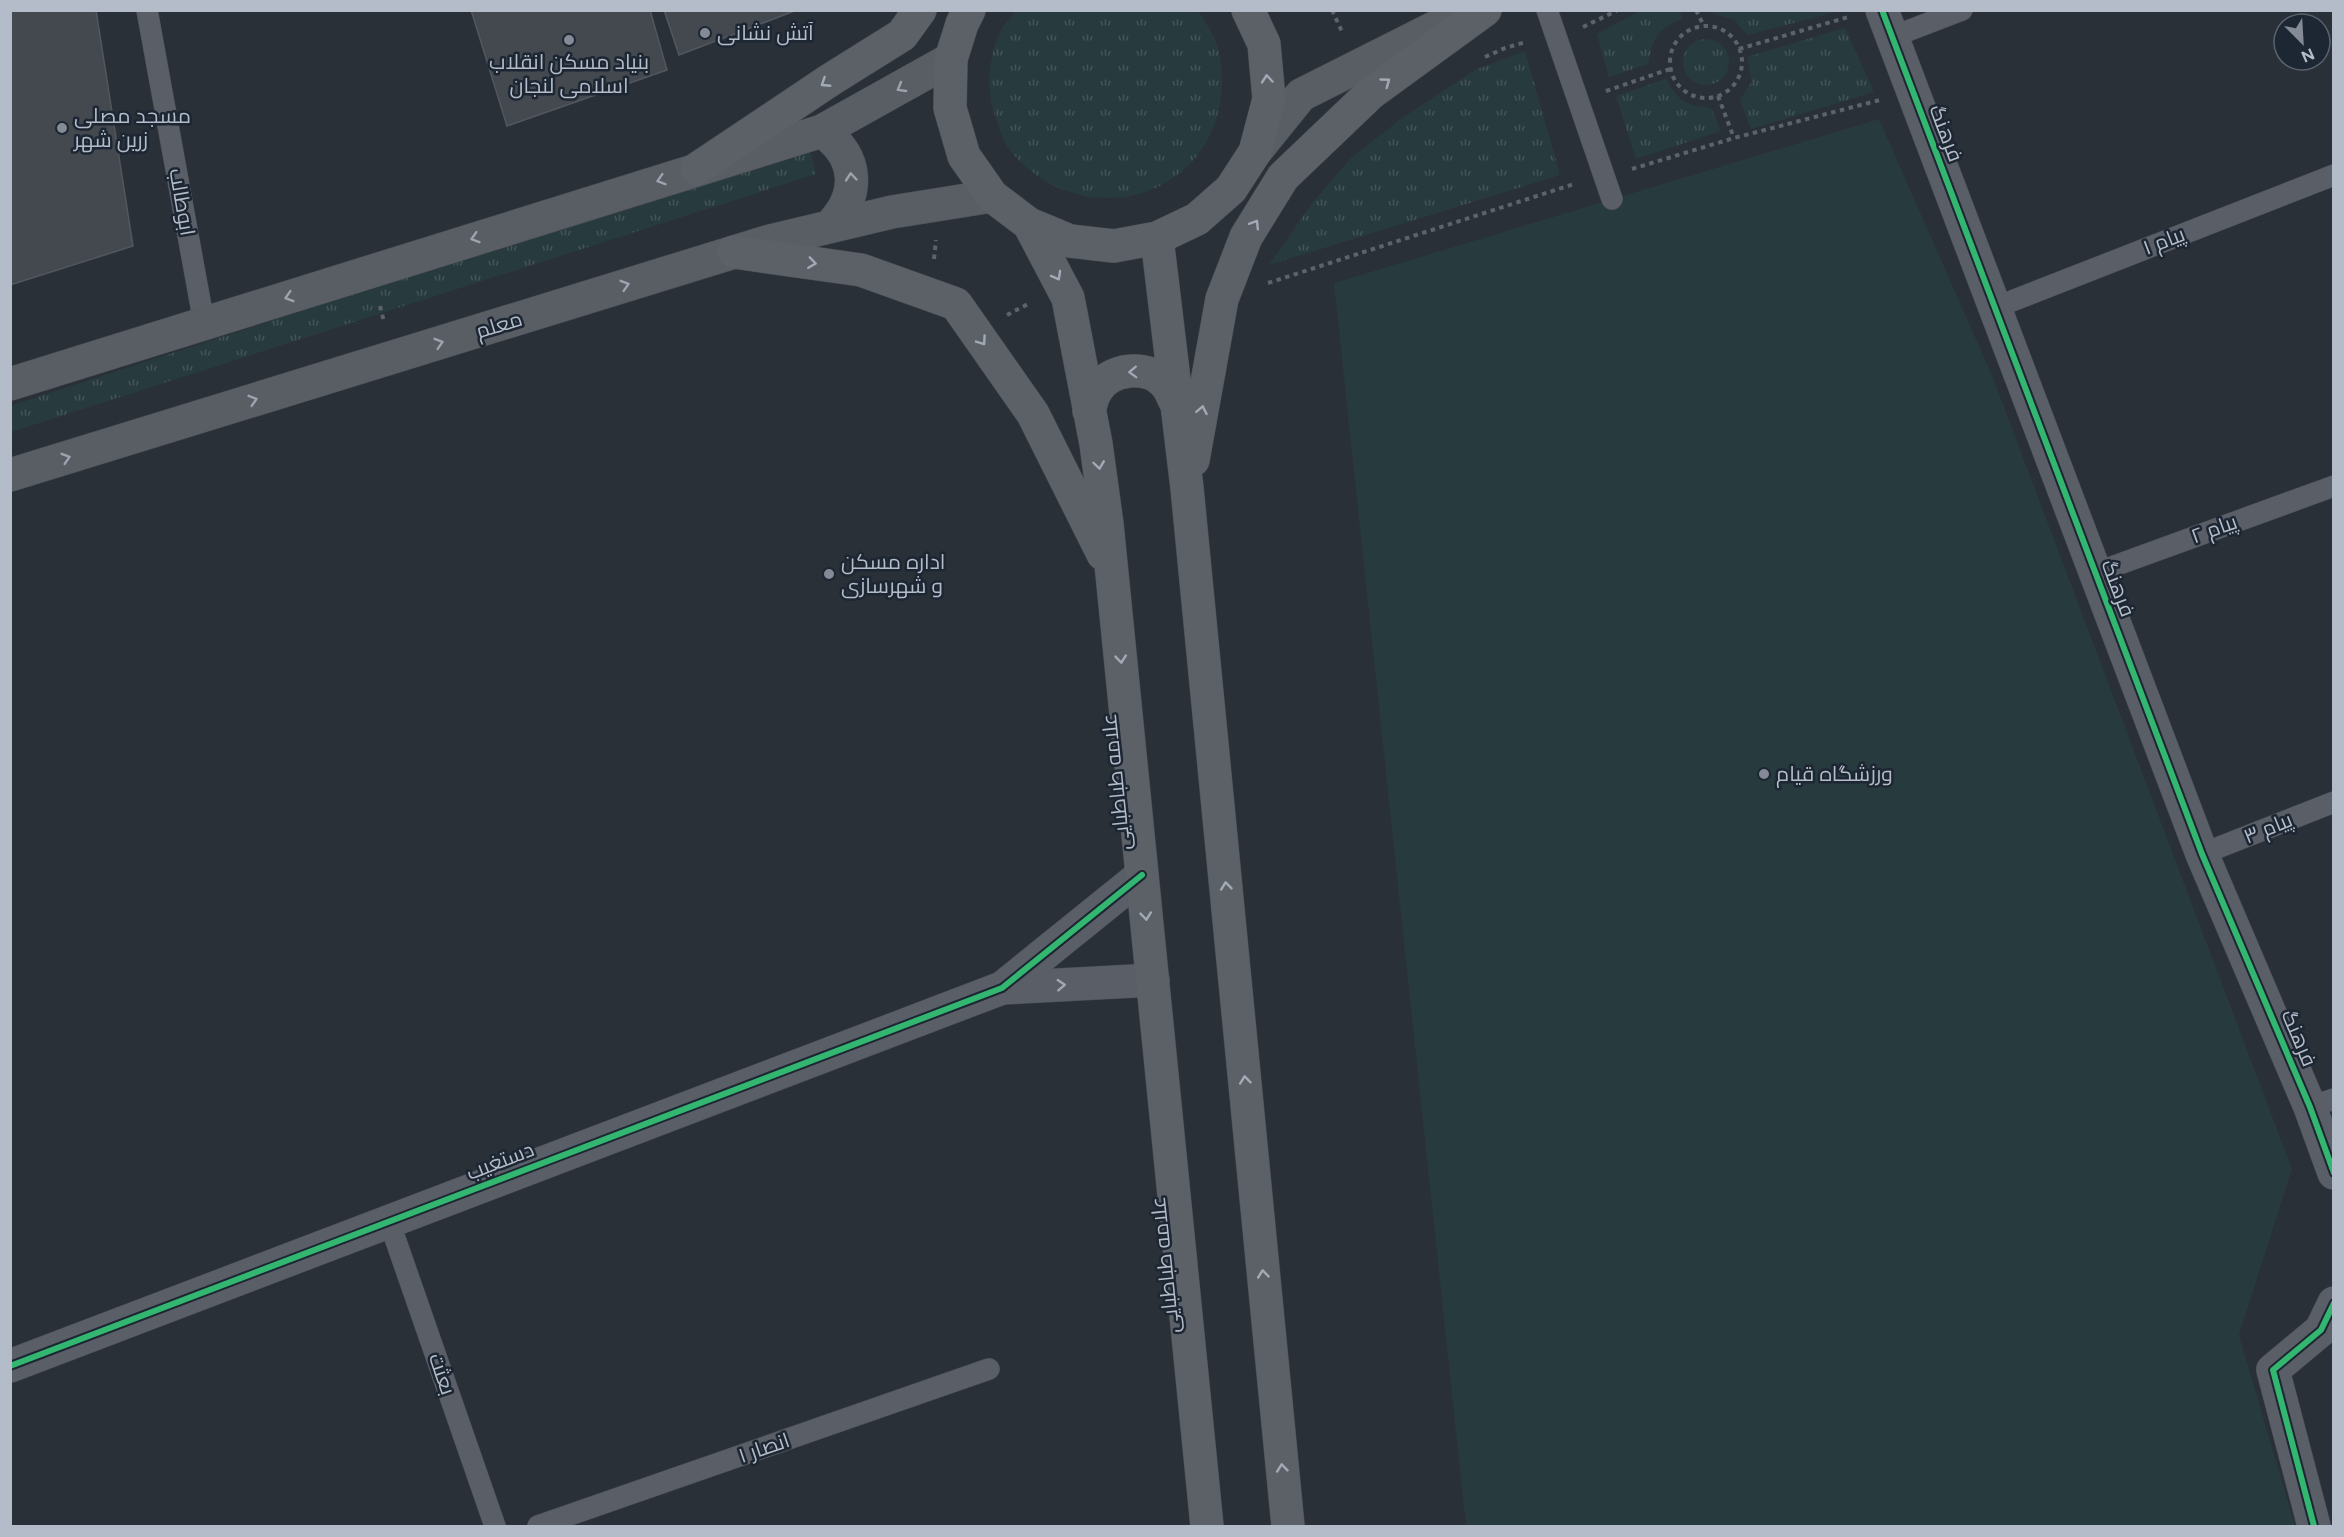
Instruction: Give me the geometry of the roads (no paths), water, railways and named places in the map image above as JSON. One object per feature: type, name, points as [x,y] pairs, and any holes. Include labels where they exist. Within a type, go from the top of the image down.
[{"type":"main road","points":[[697,169],[902,35],[920,10]]},
{"type":"main road","points":[[969,10],[951,59],[950,108],[964,156],[992,196],[1029,224],[1070,241],[1114,246],[1157,238],[1197,219],[1231,189],[1255,152],[1301,95],[1434,28],[1478,10]]},
{"type":"main road","points":[[1248,10],[1264,44],[1269,99],[1255,152]]},
{"type":"main road","points":[[1187,488],[1225,293],[1246,237],[1283,177],[1371,93],[1485,10]]},
{"type":"main road","points":[[10,384],[822,131],[951,59]]},
{"type":"main road","points":[[822,131],[833,138],[842,149],[852,175],[848,204],[830,227]]},
{"type":"main road","name":"معلم","points":[[10,475],[734,252],[892,212],[992,196]]},
{"type":"main road","name":"علامه طباطبایی","points":[[1029,224],[1068,298],[1098,456],[1113,573],[1207,1527]]},
{"type":"main road","points":[[1157,238],[1187,488],[1288,1527]]},
{"type":"main road","points":[[734,252],[861,270],[956,304],[1034,414],[1113,573]]},
{"type":"main road","points":[[1089,411],[1095,392],[1110,377],[1130,370],[1150,373],[1166,385],[1176,403]]},
{"type":"street","name":"فرهنگ","points":[[1887,24],[2202,854],[2322,1103],[2334,1173]]},
{"type":"street","points":[[1002,987],[1142,875]]},
{"type":"street","points":[[1002,987],[1153,980]]},
{"type":"street","name":"دستغیب","points":[[10,1366],[1002,987]]},
{"type":"street","points":[[2314,1527],[2273,1370],[2321,1330],[2334,1303]]},
{"type":"lane","name":"ابوطالب","points":[[147,10],[204,323]]},
{"type":"lane","points":[[1547,10],[1612,199]]},
{"type":"lane","points":[[1887,24],[1962,10]]},
{"type":"lane","name":"پیام ۱","points":[[1994,308],[2334,175]]},
{"type":"lane","name":"پیام ۲","points":[[2095,573],[2334,486]]},
{"type":"lane","name":"پیام ۳","points":[[2202,854],[2334,802]]},
{"type":"lane","name":"بعثت","points":[[389,1221],[495,1527]]},
{"type":"lane","name":"انصار ۱","points":[[538,1527],[989,1369]]},
{"type":"place","name":"آتش نشانی","points":[[705,33]]},
{"type":"place","name":"بنیاد مسکن انقلاب اسلامی لنجان","points":[[569,40]]},
{"type":"place","name":"مسجد مصلی زرین شهر","points":[[62,128]]},
{"type":"place","name":"اداره مسکن و شهرسازی","points":[[829,574]]},
{"type":"place","name":"ورزشگاه قیام","points":[[1764,774]]}]
